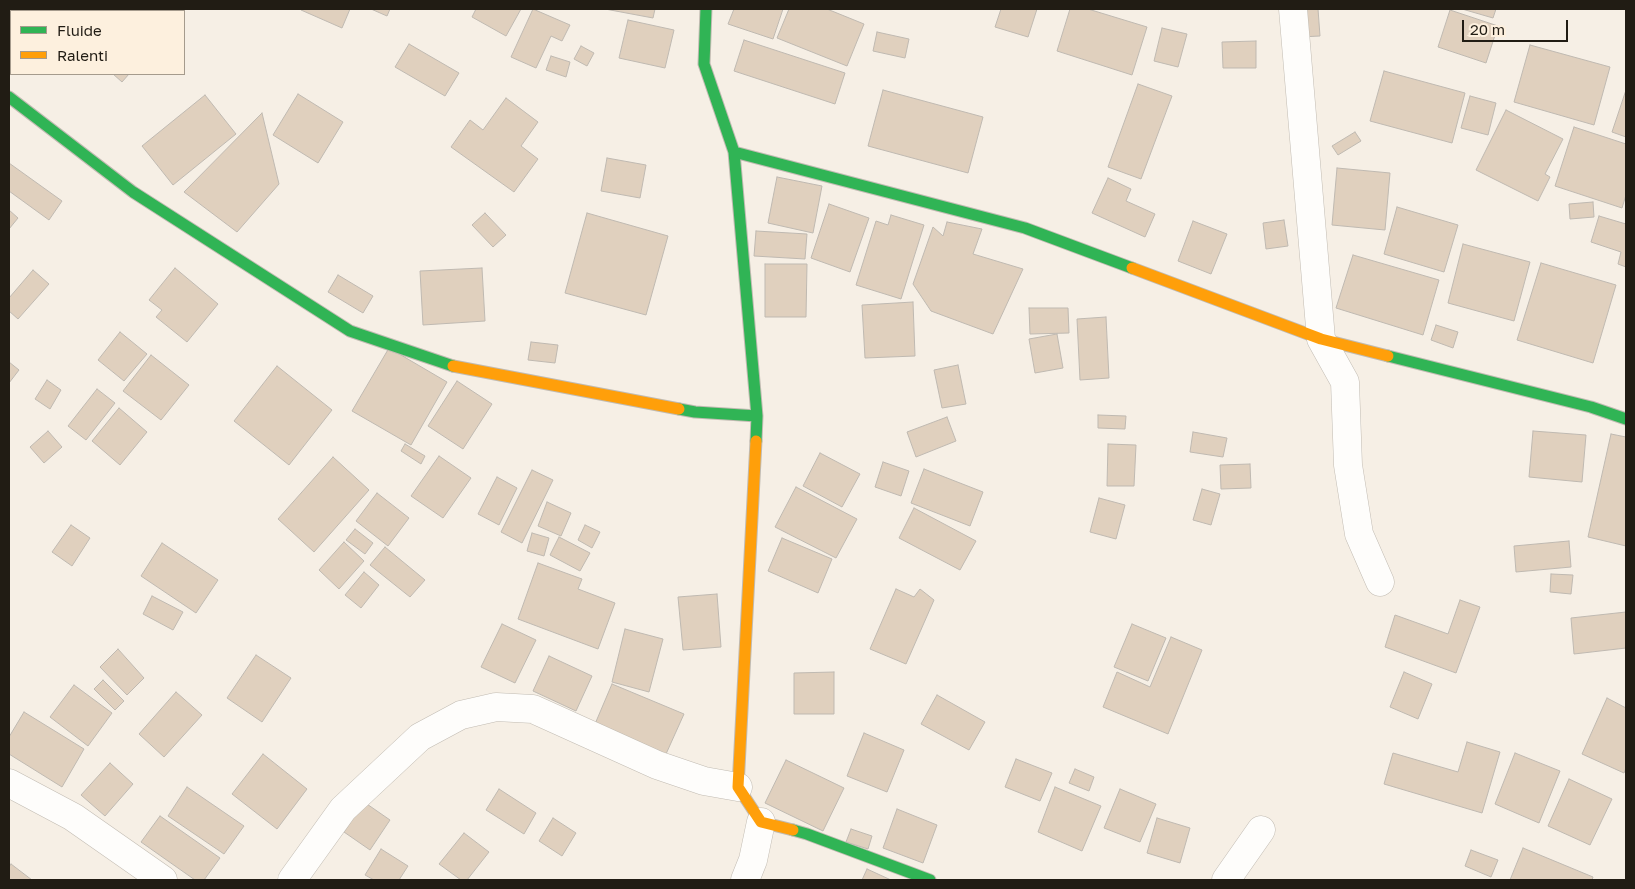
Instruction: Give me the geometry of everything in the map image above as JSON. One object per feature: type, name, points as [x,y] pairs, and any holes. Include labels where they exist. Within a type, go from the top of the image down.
[{"type":"street","points":[[706,9],[704,64],[734,152],[757,416],[738,787],[761,822],[806,834],[930,880]]},
{"type":"street","points":[[1293,9],[1321,340],[1345,382],[1348,465],[1360,534],[1380,582]]},
{"type":"street","points":[[9,97],[132,192],[350,331],[446,365],[695,412],[757,416]]},
{"type":"street","points":[[734,152],[1025,228],[1321,340],[1591,407],[1626,419]]},
{"type":"street","points":[[292,880],[344,809],[420,737],[461,715],[496,707],[533,709],[656,765],[704,781],[738,787]]},
{"type":"street","points":[[9,783],[73,817],[163,880]]},
{"type":"street","points":[[745,880],[753,860],[761,822]]},
{"type":"street","points":[[1226,880],[1261,830]]},
{"type":"building","points":[[146,9],[147,10],[114,10]]},
{"type":"building","points":[[302,9],[350,9],[342,28]]},
{"type":"building","points":[[371,9],[390,9],[387,16]]},
{"type":"building","points":[[476,9],[521,9],[506,36],[472,17]]},
{"type":"building","points":[[533,9],[570,25],[562,41],[551,36],[536,68],[511,57]]},
{"type":"building","points":[[605,9],[655,9],[653,18]]},
{"type":"building","points":[[734,9],[783,9],[773,39],[728,24]]},
{"type":"building","points":[[789,9],[827,9],[864,24],[847,66],[777,38]]},
{"type":"building","points":[[1001,9],[1037,9],[1028,37],[995,27]]},
{"type":"building","points":[[1070,9],[1088,9],[1147,27],[1132,75],[1057,51]]},
{"type":"building","points":[[1298,9],[1318,9],[1320,36],[1300,37]]},
{"type":"building","points":[[1462,9],[1496,9],[1493,18]]},
{"type":"building","points":[[1450,10],[1498,26],[1486,63],[1438,47]]},
{"type":"building","points":[[628,20],[674,30],[665,68],[619,58]]},
{"type":"building","points":[[1162,28],[1187,34],[1178,67],[1154,61]]},
{"type":"building","points":[[877,32],[909,39],[905,58],[873,51]]},
{"type":"building","points":[[744,40],[845,73],[835,104],[734,71]]},
{"type":"building","points":[[1256,41],[1256,68],[1223,68],[1222,42]]},
{"type":"building","points":[[409,44],[459,73],[445,96],[395,67]]},
{"type":"building","points":[[1530,45],[1610,67],[1594,125],[1514,102]]},
{"type":"building","points":[[581,46],[594,53],[587,66],[574,59]]},
{"type":"building","points":[[551,56],[570,62],[566,77],[546,70]]},
{"type":"building","points":[[1384,71],[1465,93],[1452,143],[1370,121]]},
{"type":"building","points":[[114,75],[128,75],[122,82]]},
{"type":"building","points":[[1138,84],[1172,96],[1141,179],[1108,167]]},
{"type":"building","points":[[883,90],[983,117],[968,173],[868,146]]},
{"type":"building","points":[[1626,90],[1626,137],[1612,132]]},
{"type":"building","points":[[298,94],[343,122],[318,163],[273,135]]},
{"type":"building","points":[[205,95],[236,134],[173,185],[142,146]]},
{"type":"building","points":[[1470,96],[1496,103],[1488,135],[1461,128]]},
{"type":"building","points":[[506,98],[538,122],[521,146],[538,159],[514,192],[451,147],[470,120],[483,130]]},
{"type":"building","points":[[1506,110],[1563,139],[1545,174],[1550,177],[1538,201],[1476,170]]},
{"type":"building","points":[[262,113],[279,184],[237,232],[184,192]]},
{"type":"building","points":[[1574,127],[1626,144],[1626,195],[1622,208],[1555,186]]},
{"type":"building","points":[[1355,132],[1361,141],[1338,155],[1332,146]]},
{"type":"building","points":[[607,158],[646,165],[640,198],[601,191]]},
{"type":"building","points":[[9,163],[62,201],[49,220],[9,191]]},
{"type":"building","points":[[1337,168],[1390,173],[1385,230],[1332,225]]},
{"type":"building","points":[[777,177],[822,186],[813,233],[768,223]]},
{"type":"building","points":[[1108,178],[1131,189],[1126,201],[1155,214],[1145,237],[1092,213]]},
{"type":"building","points":[[1593,202],[1594,217],[1570,219],[1569,204]]},
{"type":"building","points":[[829,204],[869,218],[850,272],[811,258]]},
{"type":"building","points":[[1397,207],[1458,225],[1444,272],[1384,254]]},
{"type":"building","points":[[9,210],[18,218],[9,229]]},
{"type":"building","points":[[485,213],[506,235],[493,247],[472,225]]},
{"type":"building","points":[[587,213],[668,236],[646,315],[565,293]]},
{"type":"building","points":[[891,215],[924,225],[901,299],[856,285],[876,221],[888,225]]},
{"type":"building","points":[[1599,216],[1626,224],[1626,267],[1618,264],[1621,252],[1591,242]]},
{"type":"building","points":[[1284,220],[1288,246],[1266,249],[1263,223]]},
{"type":"building","points":[[1193,221],[1227,234],[1211,274],[1178,261]]},
{"type":"building","points":[[947,222],[982,229],[973,254],[1023,269],[993,334],[931,311],[913,284],[933,227],[943,236]]},
{"type":"building","points":[[756,231],[807,234],[805,259],[754,256]]},
{"type":"building","points":[[1463,244],[1530,262],[1514,321],[1448,303]]},
{"type":"building","points":[[1353,255],[1439,280],[1423,335],[1336,308]]},
{"type":"building","points":[[1541,263],[1616,285],[1593,363],[1517,340]]},
{"type":"building","points":[[765,264],[807,264],[806,317],[765,317]]},
{"type":"building","points":[[175,268],[218,304],[187,342],[156,317],[162,310],[149,300]]},
{"type":"building","points":[[482,268],[485,321],[423,325],[420,271]]},
{"type":"building","points":[[33,270],[49,284],[18,319],[9,311],[9,298]]},
{"type":"building","points":[[338,275],[373,296],[363,313],[328,292]]},
{"type":"building","points":[[913,302],[915,356],[865,358],[862,305]]},
{"type":"building","points":[[1029,308],[1068,308],[1069,333],[1030,334]]},
{"type":"building","points":[[1106,317],[1109,378],[1080,380],[1077,319]]},
{"type":"building","points":[[1436,325],[1458,332],[1453,348],[1431,340]]},
{"type":"building","points":[[120,332],[147,354],[124,381],[98,360]]},
{"type":"building","points":[[1057,334],[1063,368],[1035,373],[1029,339]]},
{"type":"building","points":[[531,342],[558,345],[555,363],[528,360]]},
{"type":"building","points":[[389,348],[447,382],[411,445],[352,411]]},
{"type":"building","points":[[151,355],[189,385],[161,420],[123,391]]},
{"type":"building","points":[[9,362],[19,370],[9,383]]},
{"type":"building","points":[[958,365],[966,404],[942,408],[934,370]]},
{"type":"building","points":[[277,366],[332,410],[289,465],[234,421]]},
{"type":"building","points":[[47,380],[61,390],[50,409],[35,399]]},
{"type":"building","points":[[457,381],[492,404],[463,449],[428,426]]},
{"type":"building","points":[[97,389],[115,403],[86,440],[68,426]]},
{"type":"building","points":[[119,408],[147,432],[120,465],[92,441]]},
{"type":"building","points":[[1098,415],[1126,416],[1125,429],[1098,428]]},
{"type":"building","points":[[947,417],[956,441],[916,457],[907,432]]},
{"type":"building","points":[[48,431],[62,447],[44,463],[30,447]]},
{"type":"building","points":[[1533,431],[1586,435],[1582,482],[1529,477]]},
{"type":"building","points":[[1193,432],[1227,438],[1223,457],[1190,452]]},
{"type":"building","points":[[1611,434],[1626,437],[1626,546],[1588,537]]},
{"type":"building","points":[[405,444],[425,456],[421,464],[401,451]]},
{"type":"building","points":[[1108,444],[1136,445],[1134,486],[1107,486]]},
{"type":"building","points":[[820,453],[860,474],[842,507],[803,486]]},
{"type":"building","points":[[439,456],[471,478],[443,518],[411,496]]},
{"type":"building","points":[[333,457],[369,490],[314,552],[278,519]]},
{"type":"building","points":[[883,462],[909,471],[901,496],[875,487]]},
{"type":"building","points":[[1250,464],[1251,488],[1221,489],[1220,465]]},
{"type":"building","points":[[924,469],[983,492],[970,526],[911,503]]},
{"type":"building","points":[[532,470],[553,480],[522,543],[501,532]]},
{"type":"building","points":[[497,477],[517,488],[499,525],[478,514]]},
{"type":"building","points":[[796,487],[857,519],[836,558],[775,527]]},
{"type":"building","points":[[1202,489],[1220,494],[1211,525],[1193,520]]},
{"type":"building","points":[[377,493],[409,518],[388,546],[356,521]]},
{"type":"building","points":[[1099,498],[1125,505],[1116,539],[1090,532]]},
{"type":"building","points":[[547,502],[571,513],[561,536],[538,526]]},
{"type":"building","points":[[914,508],[976,541],[960,570],[899,538]]},
{"type":"building","points":[[71,525],[90,538],[72,566],[52,552]]},
{"type":"building","points":[[585,525],[600,532],[592,548],[578,540]]},
{"type":"building","points":[[355,529],[373,543],[365,554],[346,540]]},
{"type":"building","points":[[532,533],[549,538],[544,556],[527,551]]},
{"type":"building","points":[[559,537],[590,553],[580,571],[550,555]]},
{"type":"building","points":[[782,538],[832,559],[818,593],[768,571]]},
{"type":"building","points":[[1569,541],[1571,567],[1516,572],[1514,546]]},
{"type":"building","points":[[344,542],[364,561],[339,589],[319,570]]},
{"type":"building","points":[[162,543],[218,580],[196,613],[141,576]]},
{"type":"building","points":[[385,547],[425,580],[410,597],[370,565]]},
{"type":"building","points":[[538,563],[582,579],[578,589],[615,603],[598,649],[518,619]]},
{"type":"building","points":[[364,572],[379,585],[361,608],[345,595]]},
{"type":"building","points":[[1551,574],[1573,575],[1571,594],[1550,592]]},
{"type":"building","points":[[896,589],[914,597],[920,589],[934,600],[906,664],[870,649]]},
{"type":"building","points":[[717,594],[721,647],[683,650],[678,597]]},
{"type":"building","points":[[152,596],[183,612],[173,630],[143,614]]},
{"type":"building","points":[[1460,600],[1480,607],[1456,673],[1385,647],[1395,615],[1448,634]]},
{"type":"building","points":[[1626,612],[1626,648],[1574,654],[1571,618]]},
{"type":"building","points":[[502,624],[536,640],[515,683],[481,667]]},
{"type":"building","points":[[1132,624],[1166,638],[1148,681],[1114,667]]},
{"type":"building","points":[[625,629],[663,639],[649,692],[612,682]]},
{"type":"building","points":[[1171,637],[1202,650],[1168,734],[1103,707],[1117,672],[1150,687]]},
{"type":"building","points":[[118,649],[144,678],[127,695],[100,667]]},
{"type":"building","points":[[256,655],[291,678],[262,722],[227,698]]},
{"type":"building","points":[[549,656],[592,676],[576,711],[533,691]]},
{"type":"building","points":[[834,672],[834,714],[794,714],[794,673]]},
{"type":"building","points":[[1404,672],[1432,684],[1418,719],[1390,707]]},
{"type":"building","points":[[103,680],[124,701],[115,710],[94,689]]},
{"type":"building","points":[[612,684],[684,714],[666,754],[595,724]]},
{"type":"building","points":[[74,685],[112,713],[88,746],[50,717]]},
{"type":"building","points":[[176,692],[202,715],[164,757],[139,734]]},
{"type":"building","points":[[937,695],[985,722],[969,750],[921,724]]},
{"type":"building","points":[[1607,698],[1626,708],[1626,768],[1624,773],[1582,754]]},
{"type":"building","points":[[24,712],[84,749],[62,787],[9,754],[9,737]]},
{"type":"building","points":[[864,733],[904,750],[887,792],[847,776]]},
{"type":"building","points":[[1467,742],[1500,752],[1482,813],[1384,784],[1393,753],[1458,772]]},
{"type":"building","points":[[1515,753],[1560,771],[1539,823],[1495,804]]},
{"type":"building","points":[[263,754],[307,789],[277,829],[232,794]]},
{"type":"building","points":[[1016,759],[1052,773],[1040,801],[1005,787]]},
{"type":"building","points":[[786,760],[844,788],[823,831],[765,803]]},
{"type":"building","points":[[110,763],[133,784],[105,816],[81,795]]},
{"type":"building","points":[[1075,769],[1094,777],[1089,791],[1069,783]]},
{"type":"building","points":[[1569,779],[1612,799],[1590,845],[1548,826]]},
{"type":"building","points":[[187,787],[244,826],[224,854],[168,816]]},
{"type":"building","points":[[1055,787],[1101,806],[1082,851],[1038,832]]},
{"type":"building","points":[[499,789],[536,813],[524,834],[486,810]]},
{"type":"building","points":[[1120,789],[1156,804],[1140,842],[1104,828]]},
{"type":"building","points":[[364,802],[390,820],[370,850],[344,832]]},
{"type":"building","points":[[897,809],[937,825],[923,863],[883,848]]},
{"type":"building","points":[[160,816],[220,858],[204,880],[195,880],[141,842]]},
{"type":"building","points":[[553,818],[576,833],[562,856],[539,841]]},
{"type":"building","points":[[1157,818],[1190,828],[1180,863],[1147,853]]},
{"type":"building","points":[[851,829],[872,836],[868,849],[846,842]]},
{"type":"building","points":[[464,833],[489,852],[467,880],[461,880],[439,864]]},
{"type":"building","points":[[1523,848],[1593,877],[1592,880],[1510,880]]},
{"type":"building","points":[[381,849],[408,866],[399,880],[374,880],[365,875]]},
{"type":"building","points":[[1471,850],[1498,860],[1491,877],[1465,866]]},
{"type":"building","points":[[11,864],[32,880],[9,880],[9,867]]},
{"type":"building","points":[[867,869],[891,880],[862,880]]},
{"type":"traffic: fast","points":[[706,9],[704,64],[734,152],[757,416],[756,441]]},
{"type":"traffic: fast","points":[[9,97],[133,192],[350,331],[453,366]]},
{"type":"traffic: fast","points":[[734,152],[1025,228],[1132,268]]},
{"type":"traffic: fast","points":[[1388,356],[1591,407],[1626,419]]},
{"type":"traffic: fast","points":[[679,409],[695,412],[757,416]]},
{"type":"traffic: fast","points":[[793,830],[930,880]]},
{"type":"traffic: slow","points":[[1132,268],[1321,339],[1388,356]]},
{"type":"traffic: slow","points":[[453,366],[679,409]]},
{"type":"traffic: slow","points":[[756,441],[738,787],[761,822],[793,830]]}]
